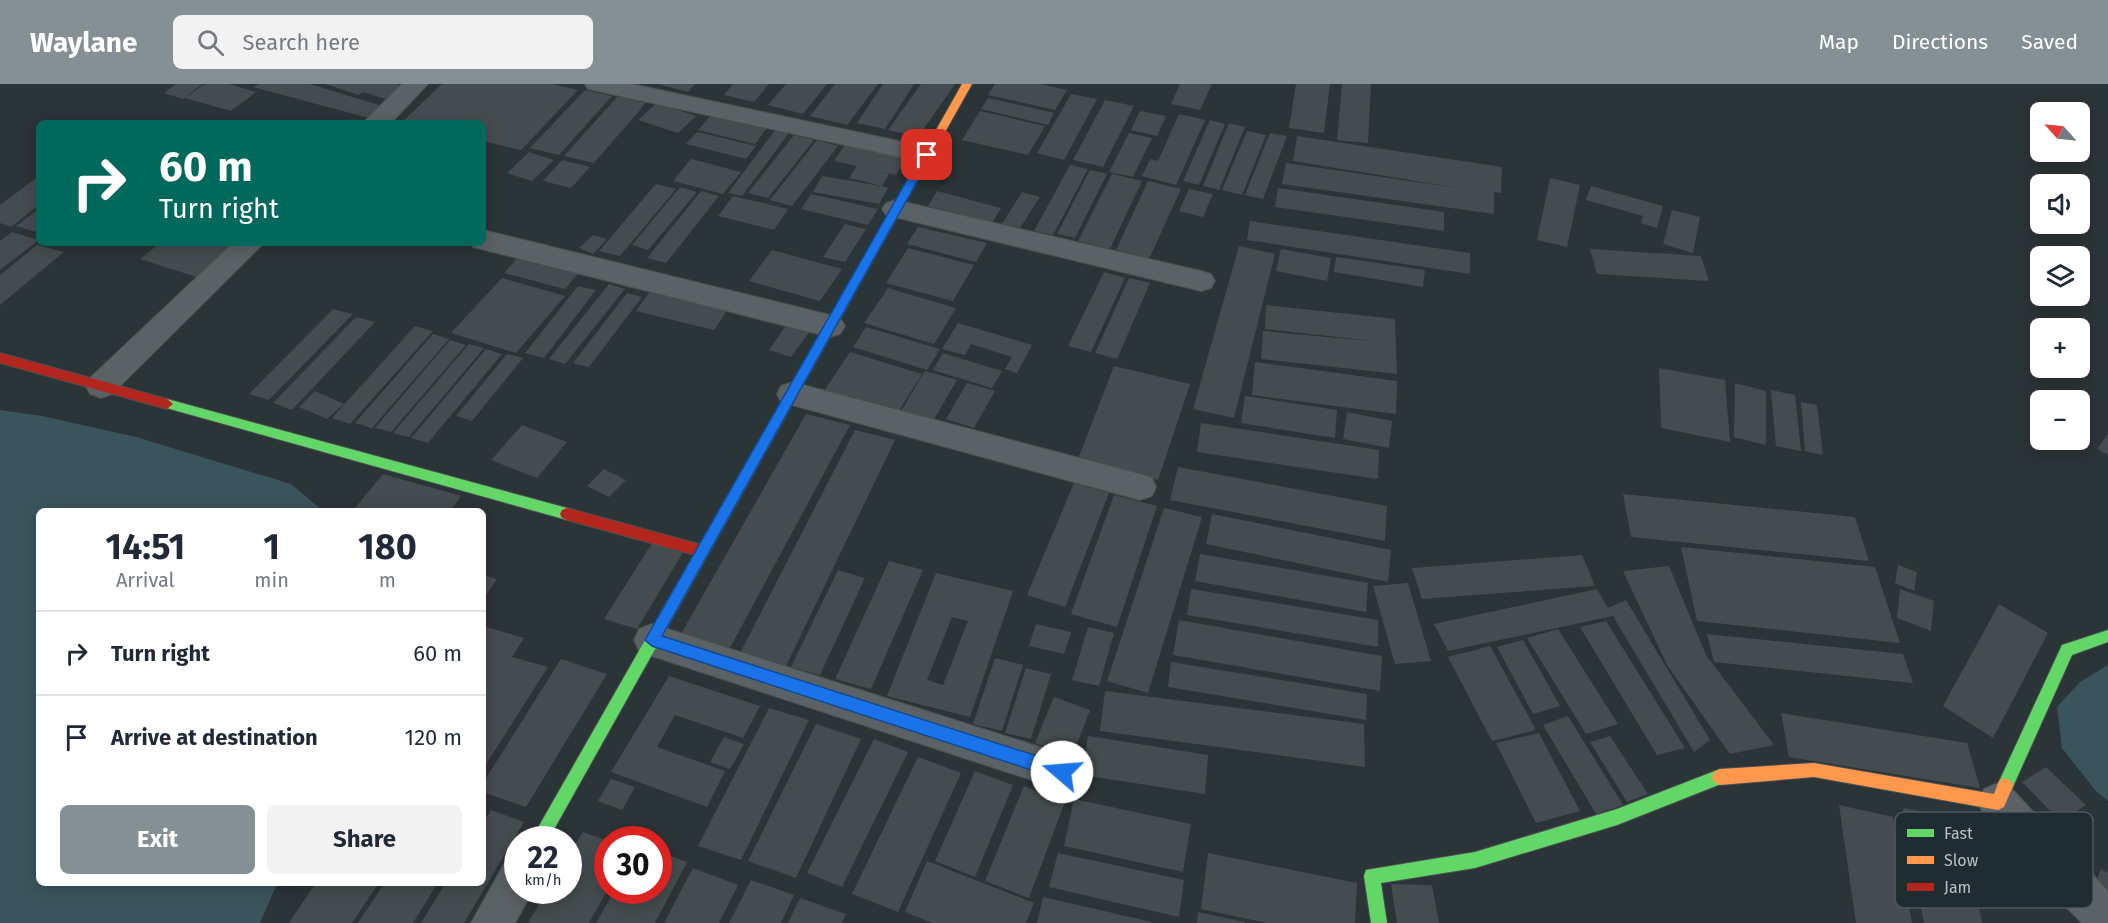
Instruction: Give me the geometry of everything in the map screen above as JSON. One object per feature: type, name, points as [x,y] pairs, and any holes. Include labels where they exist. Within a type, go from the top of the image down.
[{"type":"street","points":[[379,120],[416,84]]},
{"type":"street","points":[[597,84],[927,155]]},
{"type":"street","points":[[547,826],[967,84]]},
{"type":"street","points":[[896,209],[1201,281]]},
{"type":"street","points":[[486,241],[830,326]]},
{"type":"street","points":[[101,386],[247,246]]},
{"type":"street","points":[[0,358],[702,551]]},
{"type":"street","points":[[792,394],[1140,487]]},
{"type":"street","points":[[1998,802],[2067,650],[2108,636]]},
{"type":"street","points":[[652,640],[1062,772]]},
{"type":"street","points":[[1379,923],[1372,876],[1475,860],[1617,817],[1713,778],[1814,770],[1998,802],[2007,812]]},
{"type":"street","points":[[492,923],[504,902]]},
{"type":"street","points":[[2093,905],[2108,920]]},
{"type":"water","points":[[0,410],[42,416],[136,437],[291,484],[319,508],[36,508],[36,886],[276,886],[260,923],[0,923]]},
{"type":"water","points":[[2108,665],[2108,801],[2095,790],[2062,748],[2057,707],[2080,682]]},
{"type":"building","points":[[176,84],[203,84],[183,99],[164,93]]},
{"type":"building","points":[[205,84],[229,84],[256,92],[231,111],[185,98]]},
{"type":"building","points":[[260,84],[310,84],[382,106],[369,118],[253,87]]},
{"type":"building","points":[[325,84],[396,84],[406,87],[389,100],[363,92],[358,95]]},
{"type":"building","points":[[442,84],[552,84],[578,90],[521,150],[486,142],[486,120],[404,120]]},
{"type":"building","points":[[658,84],[695,84],[688,92]]},
{"type":"building","points":[[733,84],[769,84],[754,102],[724,95]]},
{"type":"building","points":[[786,84],[827,84],[803,114],[768,105]]},
{"type":"building","points":[[835,84],[878,84],[847,125],[810,116]]},
{"type":"building","points":[[883,84],[914,84],[885,129],[857,123]]},
{"type":"building","points":[[921,84],[955,84],[918,137],[888,130]]},
{"type":"building","points":[[995,84],[1041,84],[1067,90],[1055,110],[988,95]]},
{"type":"building","points":[[1180,84],[1212,84],[1200,110],[1171,104]]},
{"type":"building","points":[[1296,84],[1330,84],[1324,133],[1289,128]]},
{"type":"building","points":[[1342,84],[1371,84],[1368,143],[1337,140]]},
{"type":"building","points":[[585,90],[612,96],[559,155],[530,148]]},
{"type":"building","points":[[1071,94],[1097,99],[1064,160],[1037,153]]},
{"type":"building","points":[[618,96],[646,103],[594,163],[564,156]]},
{"type":"building","points":[[988,98],[1054,113],[1048,125],[981,109]]},
{"type":"building","points":[[1105,100],[1134,106],[1103,167],[1073,160]]},
{"type":"building","points":[[657,103],[696,116],[678,133],[638,120]]},
{"type":"building","points":[[980,111],[1045,126],[1028,155],[962,140]]},
{"type":"building","points":[[1140,111],[1166,116],[1157,136],[1131,130]]},
{"type":"building","points":[[1179,114],[1205,120],[1176,185],[1142,176],[1150,159],[1158,161]]},
{"type":"building","points":[[711,115],[767,128],[755,144],[698,130]]},
{"type":"building","points":[[1210,120],[1225,124],[1199,185],[1183,181]]},
{"type":"building","points":[[1229,123],[1245,127],[1219,190],[1203,186]]},
{"type":"building","points":[[775,130],[789,133],[742,196],[728,193]]},
{"type":"building","points":[[1247,131],[1266,135],[1242,195],[1222,190]]},
{"type":"building","points":[[697,132],[756,146],[746,159],[686,144]]},
{"type":"building","points":[[1129,133],[1152,138],[1133,177],[1109,172]]},
{"type":"building","points":[[1270,133],[1287,136],[1263,199],[1245,195]]},
{"type":"building","points":[[794,135],[814,140],[768,198],[748,193]]},
{"type":"building","points":[[1297,136],[1502,167],[1501,193],[1494,192],[1494,214],[1282,184],[1286,163],[1465,189],[1293,161]]},
{"type":"building","points":[[817,140],[838,146],[792,206],[770,200]]},
{"type":"building","points":[[847,142],[909,155],[896,175],[878,171],[889,174],[882,186],[849,178],[857,166],[834,161]]},
{"type":"building","points":[[529,152],[554,160],[532,181],[507,173]]},
{"type":"building","points":[[691,159],[741,172],[723,194],[673,181]]},
{"type":"building","points":[[562,160],[590,167],[571,188],[543,181]]},
{"type":"building","points":[[1070,165],[1088,169],[1053,235],[1034,231]]},
{"type":"building","points":[[1090,170],[1107,174],[1075,238],[1057,234]]},
{"type":"building","points":[[1112,174],[1142,181],[1110,249],[1078,241]]},
{"type":"building","points":[[822,176],[888,188],[879,204],[813,192]]},
{"type":"building","points":[[36,178],[36,207],[11,227],[0,223],[0,205]]},
{"type":"building","points":[[1550,178],[1580,185],[1567,247],[1537,240]]},
{"type":"building","points":[[1148,181],[1181,189],[1149,259],[1116,250]]},
{"type":"building","points":[[656,184],[676,189],[620,256],[599,251]]},
{"type":"building","points":[[1591,186],[1663,206],[1657,228],[1641,223],[1643,216],[1586,200]]},
{"type":"building","points":[[680,187],[697,192],[648,250],[632,245]]},
{"type":"building","points":[[1278,188],[1444,212],[1444,231],[1275,207]]},
{"type":"building","points":[[1189,189],[1213,194],[1203,217],[1179,211]]},
{"type":"building","points":[[701,191],[719,196],[666,263],[647,258]]},
{"type":"building","points":[[937,191],[1001,208],[992,223],[928,206]]},
{"type":"building","points":[[1022,192],[1040,197],[1020,228],[1002,224]]},
{"type":"building","points":[[811,194],[878,209],[868,225],[801,209]]},
{"type":"building","points":[[733,196],[788,209],[774,230],[718,216]]},
{"type":"building","points":[[1672,210],[1700,217],[1693,253],[1663,244]]},
{"type":"building","points":[[36,211],[36,232],[16,226]]},
{"type":"building","points":[[1250,221],[1470,253],[1470,274],[1247,240]]},
{"type":"building","points":[[845,224],[866,229],[845,262],[823,257]]},
{"type":"building","points":[[918,227],[987,243],[976,262],[907,244]]},
{"type":"building","points":[[12,232],[36,239],[36,242],[0,270],[0,241]]},
{"type":"building","points":[[593,235],[607,239],[593,254],[579,248]]},
{"type":"building","points":[[36,246],[64,252],[0,305],[0,275]]},
{"type":"building","points":[[156,246],[237,246],[200,278],[140,259]]},
{"type":"building","points":[[1239,246],[1275,254],[1234,418],[1193,409]]},
{"type":"building","points":[[908,248],[974,265],[953,301],[886,283]]},
{"type":"building","points":[[1281,249],[1331,258],[1327,281],[1276,271]]},
{"type":"building","points":[[1590,249],[1701,256],[1709,281],[1597,274]]},
{"type":"building","points":[[772,250],[842,269],[820,301],[749,281]]},
{"type":"building","points":[[521,254],[581,270],[565,289],[504,273]]},
{"type":"building","points":[[1336,257],[1425,270],[1423,287],[1334,272]]},
{"type":"building","points":[[1104,272],[1125,278],[1091,352],[1068,346]]},
{"type":"building","points":[[502,278],[565,296],[516,353],[451,333]]},
{"type":"building","points":[[1129,278],[1150,283],[1117,359],[1095,353]]},
{"type":"building","points":[[609,284],[625,289],[565,364],[549,359]]},
{"type":"building","points":[[578,286],[596,290],[544,358],[525,353]]},
{"type":"building","points":[[888,288],[956,308],[934,344],[864,323]]},
{"type":"building","points":[[651,290],[728,309],[714,330],[636,311]]},
{"type":"building","points":[[627,293],[642,297],[589,367],[573,363]]},
{"type":"building","points":[[1266,305],[1395,319],[1397,374],[1261,359],[1263,331],[1382,342],[1265,329]]},
{"type":"building","points":[[333,309],[353,314],[269,400],[249,394]]},
{"type":"building","points":[[356,317],[375,322],[292,410],[273,403]]},
{"type":"building","points":[[790,320],[813,327],[791,357],[769,350]]},
{"type":"building","points":[[958,323],[1032,345],[1017,373],[1005,369],[1012,357],[971,344],[965,355],[942,349]]},
{"type":"building","points":[[415,326],[433,331],[350,424],[332,418]]},
{"type":"building","points":[[866,327],[940,349],[927,370],[853,347]]},
{"type":"building","points":[[433,334],[449,339],[372,428],[355,423]]},
{"type":"building","points":[[450,340],[466,345],[391,432],[375,428]]},
{"type":"building","points":[[469,344],[484,348],[409,437],[393,433]]},
{"type":"building","points":[[486,349],[502,354],[428,443],[411,438]]},
{"type":"building","points":[[850,352],[922,374],[897,414],[824,391]]},
{"type":"building","points":[[943,353],[1002,371],[992,388],[933,370]]},
{"type":"building","points":[[507,354],[523,358],[472,421],[456,416]]},
{"type":"building","points":[[1255,362],[1397,381],[1396,414],[1252,395]]},
{"type":"building","points":[[1114,366],[1190,384],[1158,480],[1078,459]]},
{"type":"building","points":[[1659,368],[1725,380],[1730,442],[1661,428]]},
{"type":"building","points":[[925,371],[957,380],[933,421],[901,411]]},
{"type":"building","points":[[967,383],[995,391],[974,428],[946,419]]},
{"type":"building","points":[[1735,383],[1766,391],[1766,445],[1734,437]]},
{"type":"building","points":[[1771,390],[1795,395],[1801,451],[1776,446]]},
{"type":"building","points":[[315,391],[344,404],[327,419],[299,407]]},
{"type":"building","points":[[1245,396],[1337,410],[1335,438],[1241,423]]},
{"type":"building","points":[[1801,402],[1817,405],[1823,455],[1805,451]]},
{"type":"building","points":[[1347,412],[1392,421],[1389,448],[1343,439]]},
{"type":"building","points":[[806,414],[850,425],[730,648],[681,634]]},
{"type":"building","points":[[1201,423],[1379,450],[1378,479],[1197,452]]},
{"type":"building","points":[[522,425],[567,442],[537,478],[491,460]]},
{"type":"building","points":[[855,430],[895,440],[786,666],[740,653]]},
{"type":"building","points":[[2108,434],[2108,455],[2097,449]]},
{"type":"building","points":[[1178,467],[1387,506],[1385,541],[1170,500]]},
{"type":"building","points":[[604,469],[626,480],[609,497],[587,486]]},
{"type":"building","points":[[383,474],[461,496],[452,508],[355,508]]},
{"type":"building","points":[[1074,483],[1109,493],[1065,607],[1027,595]]},
{"type":"building","points":[[1623,494],[1855,517],[1869,561],[1631,537]]},
{"type":"building","points":[[1114,495],[1157,506],[1117,627],[1071,614]]},
{"type":"building","points":[[1164,508],[1202,517],[1148,693],[1107,681]]},
{"type":"building","points":[[1212,514],[1391,550],[1388,582],[1206,544]]},
{"type":"building","points":[[654,540],[685,549],[637,629],[604,619]]},
{"type":"building","points":[[1681,547],[1875,567],[1900,643],[1697,621]]},
{"type":"building","points":[[1200,554],[1368,583],[1366,612],[1195,581]]},
{"type":"building","points":[[1582,555],[1595,586],[1422,599],[1412,568]]},
{"type":"building","points":[[889,561],[923,570],[871,689],[835,679]]},
{"type":"building","points":[[1898,565],[1917,572],[1914,591],[1895,583]]},
{"type":"building","points":[[1669,566],[1706,655],[1774,745],[1730,754],[1667,665],[1623,571]]},
{"type":"building","points":[[838,570],[865,578],[820,675],[791,667]]},
{"type":"building","points":[[936,573],[1013,591],[970,717],[887,696]],"holes":[[[952,617],[968,621],[943,685],[927,680]]]},
{"type":"building","points":[[486,576],[497,579],[486,596]]},
{"type":"building","points":[[1408,583],[1431,661],[1395,664],[1373,586]]},
{"type":"building","points":[[1191,589],[1378,620],[1378,647],[1187,615]]},
{"type":"building","points":[[1597,589],[1608,608],[1626,600],[1710,740],[1694,752],[1613,616],[1448,651],[1434,624]]},
{"type":"building","points":[[1900,589],[1934,601],[1931,631],[1897,618]]},
{"type":"building","points":[[1999,604],[2048,633],[1993,738],[1943,706]]},
{"type":"building","points":[[1179,620],[1382,656],[1380,691],[1173,655]]},
{"type":"building","points":[[1606,621],[1685,748],[1657,755],[1580,627]]},
{"type":"building","points":[[1036,624],[1071,632],[1064,654],[1029,646]]},
{"type":"building","points":[[486,627],[524,638],[512,657],[548,667],[486,764]]},
{"type":"building","points":[[1088,627],[1114,633],[1099,686],[1072,680]]},
{"type":"building","points":[[1558,629],[1618,724],[1586,734],[1527,638]]},
{"type":"building","points":[[1707,634],[1903,654],[1913,683],[1714,662]]},
{"type":"building","points":[[1523,640],[1560,706],[1533,714],[1497,647]]},
{"type":"building","points":[[1490,646],[1536,730],[1492,741],[1448,657]]},
{"type":"building","points":[[995,658],[1023,665],[1002,731],[973,724]]},
{"type":"building","points":[[561,659],[607,674],[526,807],[486,793],[486,778]]},
{"type":"building","points":[[1171,662],[1367,694],[1366,720],[1168,687]]},
{"type":"building","points":[[1026,668],[1051,674],[1031,739],[1005,733]]},
{"type":"building","points":[[669,676],[760,706],[743,738],[675,715],[657,747],[725,771],[707,807],[611,772]]},
{"type":"building","points":[[1105,691],[1364,724],[1365,767],[1100,731]]},
{"type":"building","points":[[1054,697],[1090,710],[1072,757],[1035,743]]},
{"type":"building","points":[[769,708],[809,720],[741,860],[698,846]]},
{"type":"building","points":[[1781,713],[1967,743],[1980,788],[1789,757]]},
{"type":"building","points":[[1568,716],[1623,805],[1596,814],[1543,725]]},
{"type":"building","points":[[816,724],[861,739],[796,878],[748,861]]},
{"type":"building","points":[[1539,733],[1580,811],[1536,823],[1496,743]]},
{"type":"building","points":[[1088,736],[1208,755],[1205,794],[1082,775]]},
{"type":"building","points":[[1610,736],[1648,794],[1627,802],[1590,742]]},
{"type":"building","points":[[724,737],[744,744],[730,769],[710,762]]},
{"type":"building","points":[[874,739],[908,752],[842,887],[807,873]]},
{"type":"building","points":[[918,757],[961,773],[898,912],[852,894]]},
{"type":"building","points":[[2046,767],[2086,805],[2076,812],[2051,812],[2022,782]]},
{"type":"building","points":[[975,771],[1013,785],[975,877],[935,861]]},
{"type":"building","points":[[611,779],[635,787],[622,810],[598,801]]},
{"type":"building","points":[[1024,786],[1065,802],[1029,898],[985,881]]},
{"type":"building","points":[[1074,799],[1191,824],[1183,872],[1064,846]]},
{"type":"building","points":[[1839,805],[1893,817],[1895,908],[1909,908],[1912,923],[1856,923]]},
{"type":"building","points":[[1903,808],[1922,812],[1904,812]]},
{"type":"building","points":[[491,810],[524,822],[522,826],[504,826],[504,856],[486,886],[486,818]]},
{"type":"building","points":[[582,834],[594,836],[594,904],[600,904],[589,923],[528,923],[539,904],[582,904]]},
{"type":"building","points":[[1058,853],[1184,880],[1179,917],[1049,887]]},
{"type":"building","points":[[1208,853],[1357,883],[1355,923],[1267,923],[1201,909]]},
{"type":"building","points":[[672,857],[687,862],[672,891]]},
{"type":"building","points":[[927,861],[1034,903],[1026,923],[932,923],[905,912]]},
{"type":"building","points":[[693,868],[738,885],[719,923],[664,923]]},
{"type":"building","points":[[2101,869],[2108,873],[2108,905],[2093,896],[2093,890]]},
{"type":"building","points":[[751,880],[794,895],[781,923],[729,923]]},
{"type":"building","points":[[1391,884],[1432,885],[1439,923],[1397,923]]},
{"type":"building","points":[[314,886],[377,886],[352,923],[289,923]]},
{"type":"building","points":[[383,886],[436,886],[413,923],[358,923]]},
{"type":"building","points":[[444,886],[486,886],[464,923],[421,923]]},
{"type":"building","points":[[1043,897],[1152,922],[1037,923]]},
{"type":"building","points":[[800,898],[846,914],[842,923],[788,923]]},
{"type":"building","points":[[607,904],[665,904],[655,923],[596,923]]},
{"type":"building","points":[[1921,908],[1979,908],[1982,923],[1924,923]]},
{"type":"building","points":[[1198,912],[1245,922],[1245,923],[1197,923]]},
{"type":"traffic: fast","points":[[547,826],[927,155]]},
{"type":"traffic: fast","points":[[167,404],[567,514]]},
{"type":"traffic: fast","points":[[2005,786],[2067,650],[2108,636]]},
{"type":"traffic: fast","points":[[1379,923],[1372,876],[1475,860],[1617,817],[1720,777]]},
{"type":"traffic: slow","points":[[927,155],[967,84]]},
{"type":"traffic: slow","points":[[1720,777],[1814,770],[1998,802],[2005,786]]},
{"type":"traffic: jam","points":[[0,358],[167,404]]},
{"type":"traffic: jam","points":[[567,514],[702,551]]},
{"type":"route","points":[[927,155],[652,640],[1062,772]]}]
